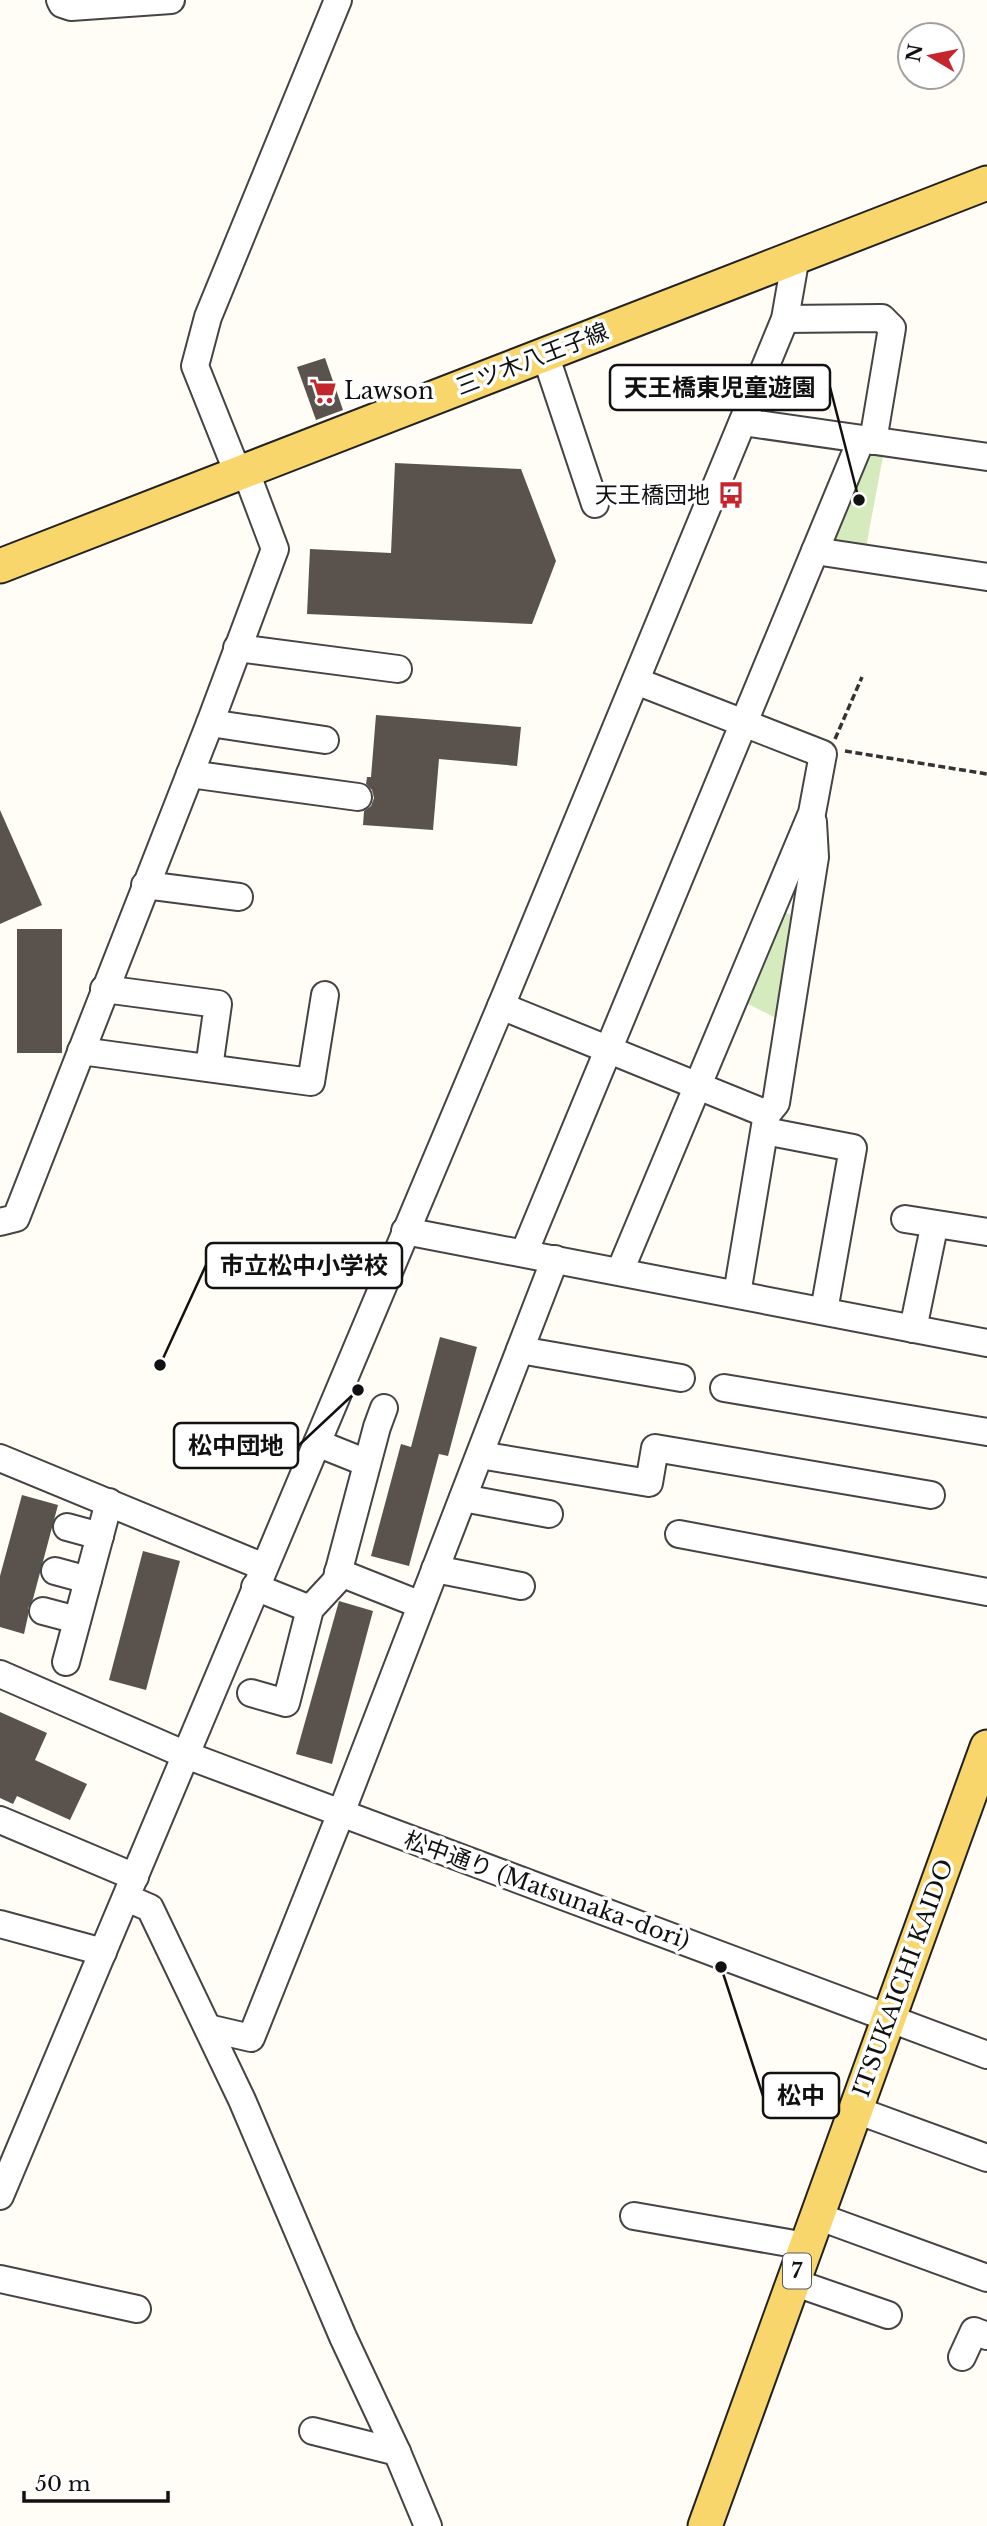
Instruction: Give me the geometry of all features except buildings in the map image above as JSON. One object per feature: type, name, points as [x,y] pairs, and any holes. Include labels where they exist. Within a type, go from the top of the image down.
[{"type":"main road","name":"三ツ木八王子線","points":[[0,566],[987,183]]},
{"type":"main road","name":"ITSUKAICHI KAIDO","points":[[705,2526],[986,1753]]},
{"type":"street","points":[[60,0],[62,4],[71,7],[171,0]]},
{"type":"street","points":[[0,1222],[16,1218],[275,549],[246,472],[233,461],[195,366],[208,317],[338,0]]},
{"type":"street","points":[[0,2196],[501,1006],[743,422],[785,319],[796,256]]},
{"type":"street","points":[[524,1253],[815,551],[867,441],[892,328],[882,318],[785,319]]},
{"type":"street","points":[[545,354],[595,504]]},
{"type":"street","points":[[743,422],[987,457]]},
{"type":"street","points":[[815,551],[987,577]]},
{"type":"street","points":[[237,648],[398,669]]},
{"type":"street","points":[[620,1271],[813,813],[827,752],[745,725],[636,681]]},
{"type":"street","points":[[209,723],[325,740]]},
{"type":"street","points":[[190,774],[358,797]]},
{"type":"street","points":[[737,1294],[766,1123],[776,1103],[815,857],[813,813]]},
{"type":"street","points":[[145,885],[239,897]]},
{"type":"street","points":[[104,989],[218,1004],[209,1068]]},
{"type":"street","points":[[81,1051],[311,1082],[325,995]]},
{"type":"street","points":[[501,1006],[698,1086],[766,1123],[853,1148],[824,1311]]},
{"type":"street","points":[[905,1219],[987,1232]]},
{"type":"street","points":[[405,1231],[987,1343]]},
{"type":"street","points":[[914,1329],[933,1237]]},
{"type":"street","points":[[208,2028],[251,2038],[341,1814],[555,1259]]},
{"type":"street","points":[[520,1350],[681,1378]]},
{"type":"street","points":[[724,1388],[987,1433]]},
{"type":"street","points":[[251,1693],[286,1703],[310,1609],[336,1581],[384,1408]]},
{"type":"street","points":[[317,1443],[367,1463]]},
{"type":"street","points":[[480,1455],[649,1483],[655,1448],[931,1495]]},
{"type":"street","points":[[0,1458],[109,1502],[260,1577],[310,1609]]},
{"type":"street","points":[[463,1498],[549,1514]]},
{"type":"street","points":[[66,1662],[109,1502]]},
{"type":"street","points":[[67,1527],[100,1536]]},
{"type":"street","points":[[679,1534],[987,1592]]},
{"type":"street","points":[[435,1569],[521,1586]]},
{"type":"street","points":[[55,1571],[88,1580]]},
{"type":"street","points":[[338,1572],[421,1605]]},
{"type":"street","points":[[43,1611],[77,1620]]},
{"type":"street","name":"松中通り (Matsunaka-dori)","points":[[0,1674],[186,1755],[987,2055]]},
{"type":"street","points":[[0,1819],[131,1888],[150,1908],[242,2100],[343,2337],[428,2526]]},
{"type":"street","points":[[0,1924],[103,1952]]},
{"type":"street","points":[[856,2110],[987,2158]]},
{"type":"street","points":[[634,2216],[806,2246]]},
{"type":"street","points":[[817,2216],[987,2278]]},
{"type":"street","points":[[0,2279],[137,2309]]},
{"type":"street","points":[[793,2281],[888,2315]]},
{"type":"street","points":[[962,2357],[974,2331],[987,2336]]},
{"type":"street","points":[[313,2431],[397,2452]]},
{"type":"path","points":[[862,677],[827,752],[987,774]]},
{"type":"green space","points":[[863,450],[884,451],[865,553],[825,548]]},
{"type":"green space","points":[[777,909],[799,918],[782,1021],[740,1000]]},
{"type":"place","name":"Lawson","points":[[323,391]]},
{"type":"place","name":"天王橋団地","points":[[731,495]]},
{"type":"place","name":"天王橋東児童遊園","points":[[859,500]]},
{"type":"place","name":"市立松中小学校","points":[[160,1365]]},
{"type":"place","name":"松中団地","points":[[358,1390]]},
{"type":"place","name":"松中","points":[[721,1967]]}]
